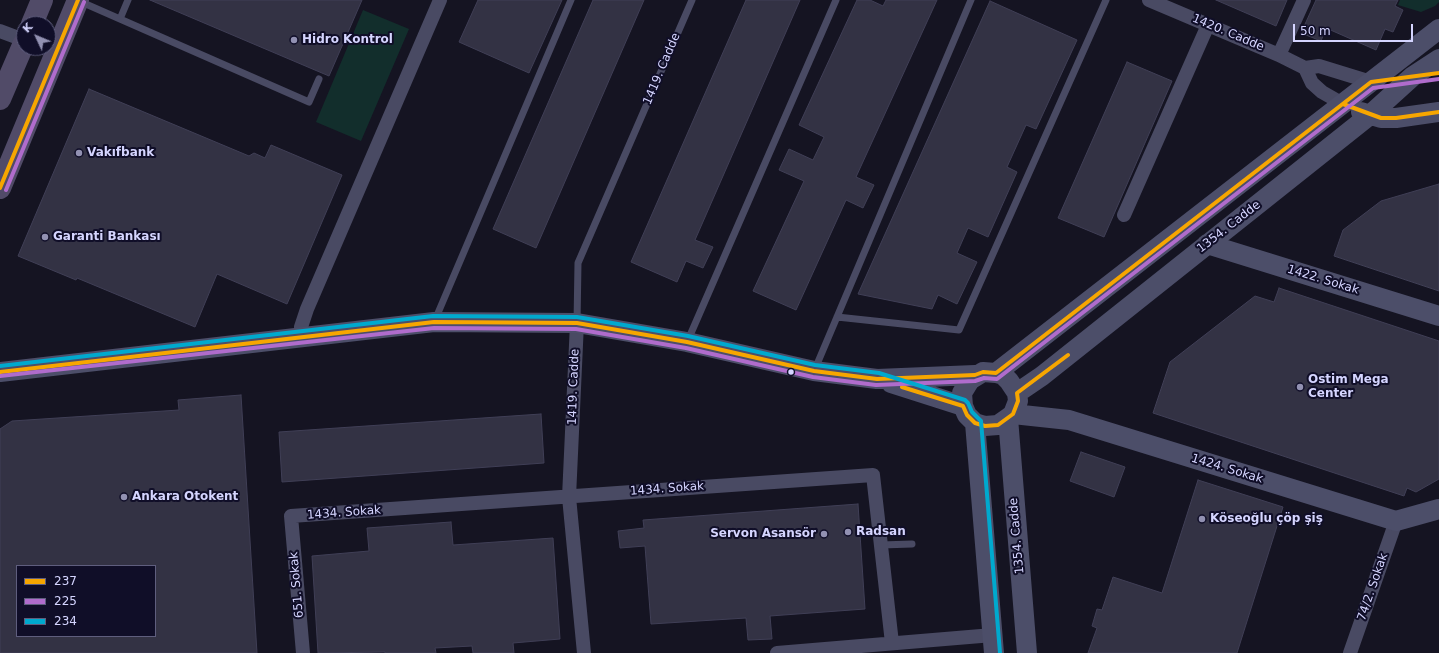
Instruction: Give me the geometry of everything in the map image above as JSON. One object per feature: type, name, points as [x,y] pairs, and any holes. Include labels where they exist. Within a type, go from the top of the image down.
[{"type":"main road","points":[[35,16],[42,0]]},
{"type":"main road","points":[[0,188],[78,0]]},
{"type":"main road","points":[[996,373],[1439,29]]},
{"type":"main road","points":[[0,99],[18,56]]},
{"type":"main road","name":"1354. Cadde","points":[[975,423],[985,426],[998,425],[1042,376],[1370,115],[1413,76],[1439,59]]},
{"type":"main road","points":[[1371,82],[1439,73]]},
{"type":"main road","points":[[1343,104],[1381,118],[1396,118],[1439,112]]},
{"type":"main road","name":"1422. Sokak","points":[[1207,244],[1439,316]]},
{"type":"main road","points":[[1,370],[434,322],[577,323],[687,342],[814,371],[877,379],[975,375],[983,372],[996,373],[1009,381],[1014,407]]},
{"type":"main road","points":[[975,375],[962,393],[963,406],[967,416],[975,423],[994,644]]},
{"type":"main road","points":[[877,379],[963,406]]},
{"type":"main road","name":"1354. Cadde","points":[[1014,407],[1027,653]]},
{"type":"main road","name":"1424. Sokak","points":[[1014,407],[1069,420],[1396,521]]},
{"type":"main road","points":[[1396,521],[1439,508]]},
{"type":"street","points":[[301,337],[301,327],[306,309],[440,0]]},
{"type":"street","name":"1420. Cadde","points":[[1149,0],[1279,55],[1305,68],[1319,66],[1371,82]]},
{"type":"street","points":[[1279,55],[1304,0]]},
{"type":"street","points":[[1124,215],[1208,25]]},
{"type":"street","points":[[0,31],[16,38]]},
{"type":"street","points":[[1305,68],[1312,83],[1322,92],[1343,104]]},
{"type":"street","name":"1419. Cadde","points":[[577,323],[569,496],[584,653]]},
{"type":"street","name":"1434. Sokak","points":[[291,516],[873,475],[892,644]]},
{"type":"street","name":"651. Sokak","points":[[291,516],[303,653]]},
{"type":"street","name":"74/2. Sokak","points":[[1350,653],[1396,521]]},
{"type":"street","points":[[777,653],[892,644],[994,644]]},
{"type":"lane","points":[[78,0],[309,102],[319,79]]},
{"type":"lane","points":[[120,19],[128,0]]},
{"type":"lane","points":[[434,322],[571,0]]},
{"type":"lane","name":"1419. Cadde","points":[[577,323],[578,263],[692,0]]},
{"type":"lane","points":[[687,342],[836,0]]},
{"type":"lane","points":[[814,371],[971,0]]},
{"type":"lane","points":[[837,317],[959,330],[1106,0]]},
{"type":"lane","points":[[881,545],[912,544]]},
{"type":"green space","points":[[1400,0],[1439,0],[1439,2],[1435,6],[1421,12],[1398,5]]},
{"type":"green space","points":[[363,10],[409,29],[361,141],[316,122]]},
{"type":"building","name":"Hidro Kontrol","points":[[150,0],[362,0],[329,76]]},
{"type":"building","points":[[478,0],[562,0],[529,73],[459,42]]},
{"type":"building","points":[[593,0],[644,0],[536,248],[493,229]]},
{"type":"building","points":[[746,0],[800,0],[695,240],[713,247],[703,268],[686,261],[677,282],[631,262]]},
{"type":"building","points":[[857,0],[870,0],[883,6],[886,0],[937,0],[856,177],[874,185],[863,208],[846,200],[796,310],[753,291],[804,181],[779,170],[789,149],[813,160],[824,137],[799,125]]},
{"type":"building","points":[[1216,0],[1287,0],[1276,26]]},
{"type":"building","points":[[1316,0],[1398,0],[1395,6],[1403,10],[1393,32],[1385,29],[1376,50],[1326,28],[1321,41],[1301,33]]},
{"type":"building","points":[[990,1],[1077,40],[1036,129],[1026,125],[1007,167],[1017,172],[988,237],[968,228],[957,253],[977,262],[957,304],[938,295],[932,309],[858,294]]},
{"type":"building","points":[[1127,62],[1172,81],[1104,237],[1058,218]]},
{"type":"building","points":[[89,89],[249,156],[254,153],[265,158],[271,145],[342,175],[287,304],[217,274],[195,327],[77,278],[76,280],[18,256]]},
{"type":"building","points":[[1439,184],[1439,291],[1334,256],[1343,230],[1381,201]]},
{"type":"building","name":"Ostim Mega Center","points":[[1279,288],[1439,341],[1439,479],[1416,492],[1407,488],[1404,496],[1153,413],[1170,362],[1255,296],[1274,302]]},
{"type":"building","name":"Ankara Otokent","points":[[241,395],[257,653],[0,653],[0,429],[12,421],[179,410],[178,400]]},
{"type":"building","points":[[541,414],[544,463],[282,482],[279,432]]},
{"type":"building","points":[[1081,452],[1125,467],[1114,497],[1070,481]]},
{"type":"building","points":[[1198,480],[1283,507],[1237,653],[1088,653],[1097,628],[1092,626],[1097,609],[1102,610],[1113,577],[1162,593]]},
{"type":"building","points":[[858,504],[865,609],[770,616],[772,639],[748,640],[746,618],[651,624],[645,546],[620,548],[618,531],[644,528],[643,520]]},
{"type":"building","points":[[451,522],[453,545],[553,538],[560,639],[513,643],[514,653],[473,653],[472,646],[435,648],[436,653],[318,653],[312,556],[369,551],[367,528]]},
{"type":"transit line","name":"237","points":[[0,188],[78,0]]},
{"type":"transit line","name":"225","points":[[6,190],[84,2]]},
{"type":"transit line","name":"237","points":[[0,372],[434,322],[577,323],[687,342],[814,371],[877,379],[975,375],[983,372],[996,373],[1371,82],[1439,73]]},
{"type":"transit line","name":"225","points":[[0,376],[434,328],[576,329],[686,348],[813,377],[876,385],[975,381],[984,378],[997,379],[1373,88],[1439,79]]},
{"type":"transit line","name":"237","points":[[1343,104],[1381,118],[1396,118],[1439,112]]},
{"type":"transit line","name":"234","points":[[0,366],[433,316],[577,317],[688,336],[815,365],[879,373],[965,400],[972,412],[981,421],[1000,653]]},
{"type":"transit line","name":"237","points":[[902,387],[963,406],[967,415],[975,423],[985,426],[998,425],[1013,414],[1018,401],[1017,393],[1068,355]]},
{"type":"place","name":"Hidro Kontrol","points":[[294,40]]},
{"type":"place","name":"Vakıfbank","points":[[79,153]]},
{"type":"place","name":"Garanti Bankası","points":[[45,237]]},
{"type":"place","name":"Ostim Mega Center","points":[[1300,387]]},
{"type":"place","name":"Ankara Otokent","points":[[124,497]]},
{"type":"place","name":"Köseoğlu çöp şiş","points":[[1202,519]]},
{"type":"place","name":"Radsan","points":[[848,532]]},
{"type":"place","name":"Servon Asansör","points":[[824,534]]}]
